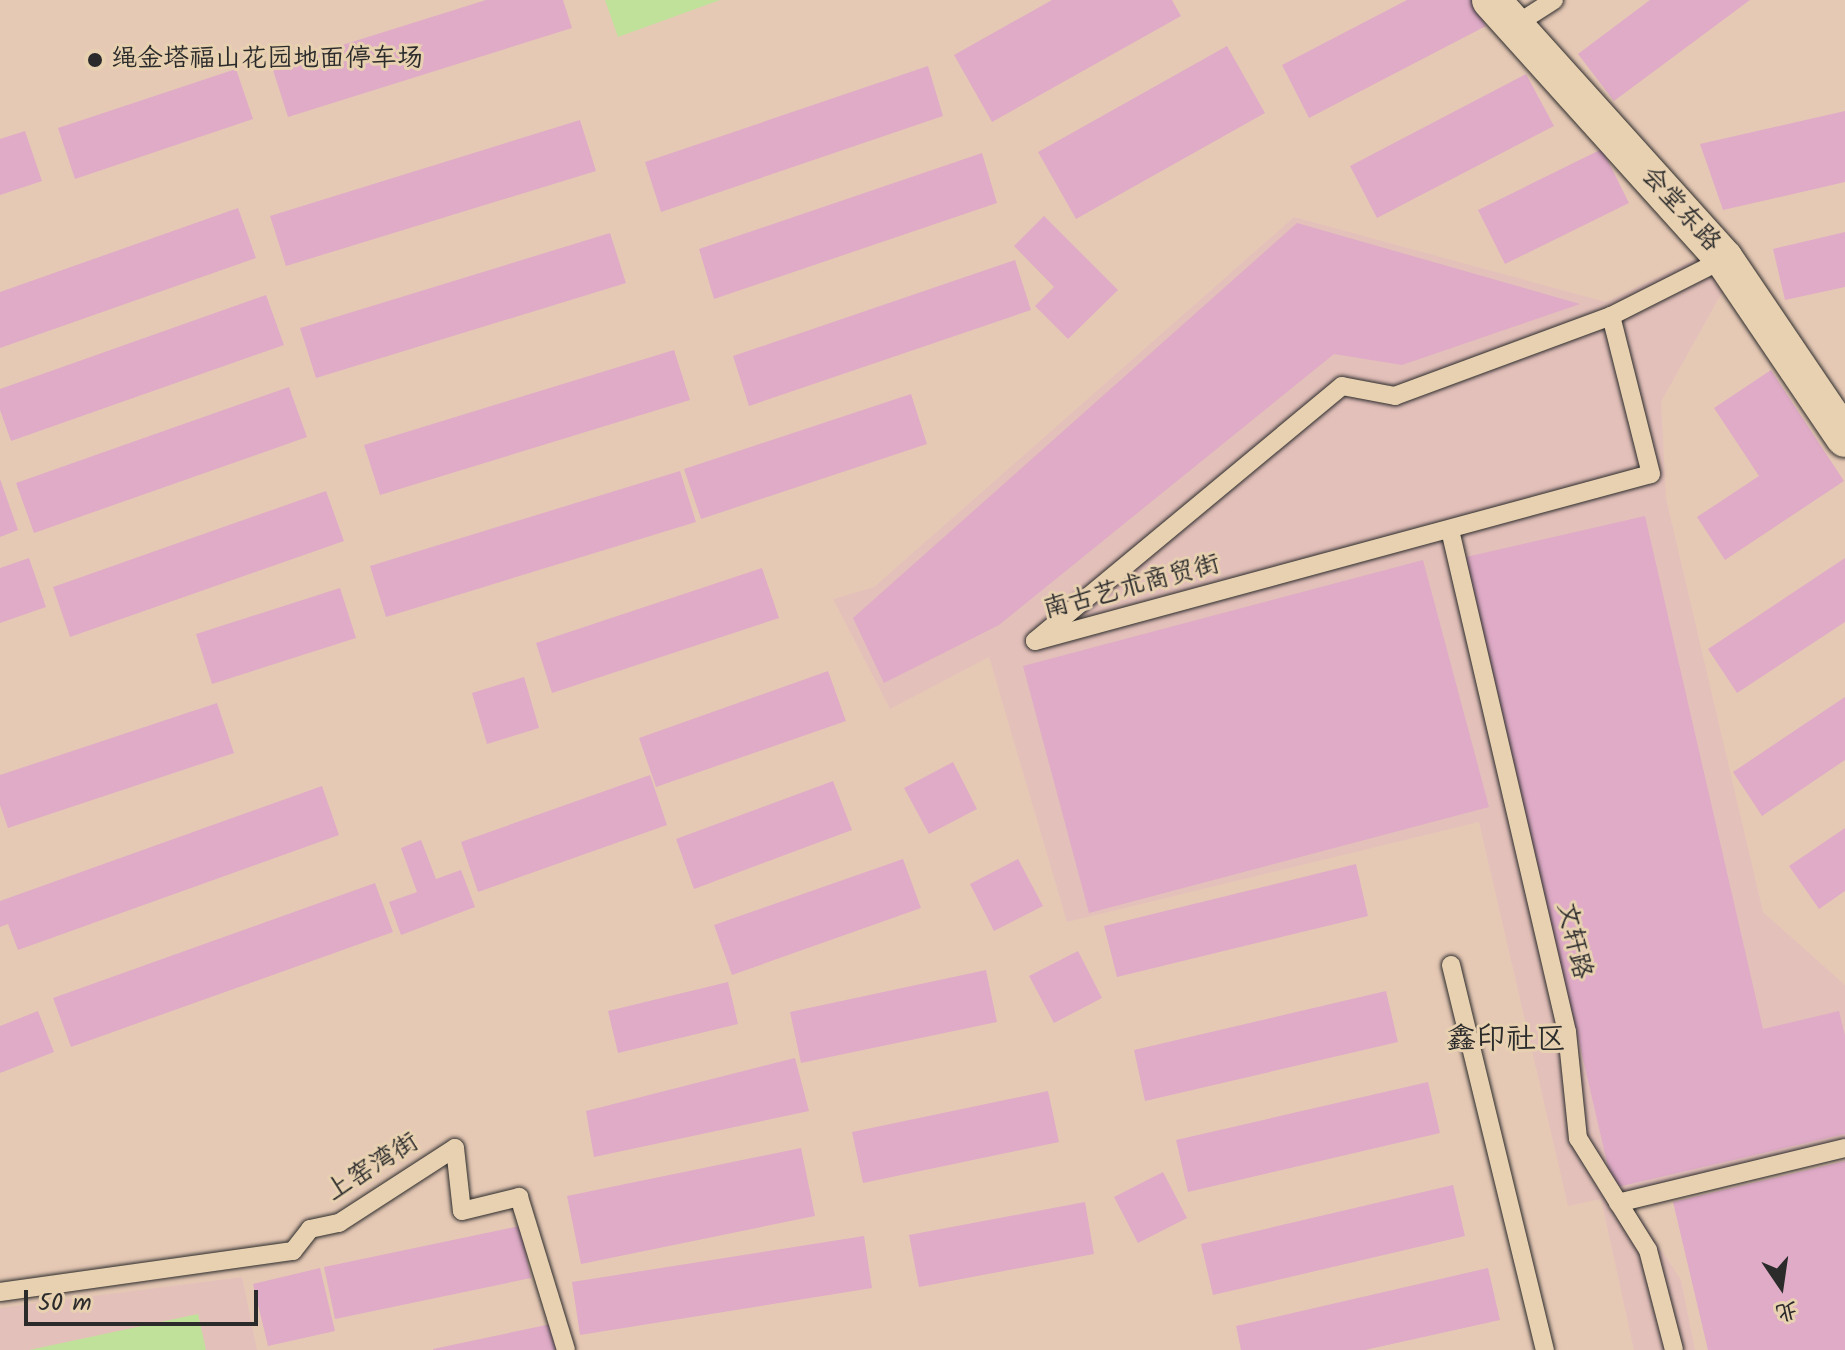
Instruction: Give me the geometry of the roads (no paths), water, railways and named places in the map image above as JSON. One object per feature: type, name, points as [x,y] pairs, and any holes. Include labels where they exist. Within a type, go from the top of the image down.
[{"type":"street","name":"会堂东路","points":[[1502,13],[1724,259],[1845,438]]},
{"type":"lane","points":[[1502,13],[1554,0]]},
{"type":"lane","name":"南古艺术商贸街","points":[[1611,316],[1651,474],[1035,641],[1342,386],[1395,396],[1611,316],[1724,259]]},
{"type":"lane","name":"文轩路","points":[[1450,530],[1567,1032],[1578,1138],[1648,1250],[1674,1350]]},
{"type":"lane","points":[[1451,965],[1545,1350]]},
{"type":"lane","name":"上窑湾街","points":[[0,1292],[293,1251],[310,1229],[339,1223],[455,1148],[462,1211],[519,1197],[566,1350]]},
{"type":"lane","points":[[1618,1203],[1845,1148]]},
{"type":"place","name":"绳金塔福山花园地面停车场","points":[[95,60]]},
{"type":"district","name":"鑫印社区","points":[[1506,1040]]}]
